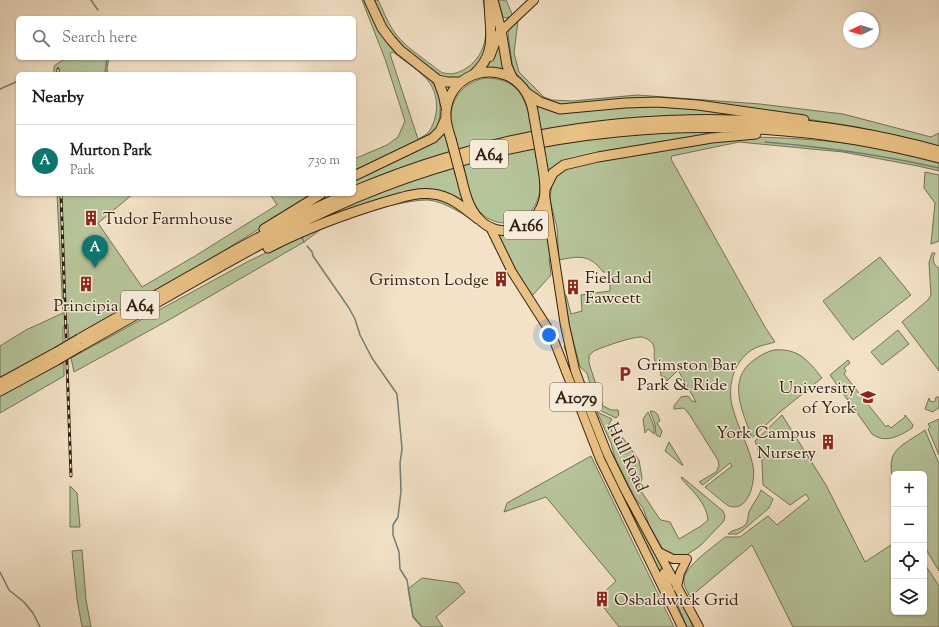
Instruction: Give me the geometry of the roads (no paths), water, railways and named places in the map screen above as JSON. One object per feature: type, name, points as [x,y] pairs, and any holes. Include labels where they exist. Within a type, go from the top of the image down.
[{"type":"highway","points":[[370,0],[382,28],[400,50],[438,80],[447,82],[461,82]]},
{"type":"highway","points":[[472,76],[482,65],[488,55],[491,44],[489,0]]},
{"type":"highway","points":[[493,0],[501,30],[507,66],[512,77]]},
{"type":"highway","points":[[356,175],[433,138],[440,131],[450,96],[455,87],[461,82],[472,76],[489,71],[512,77]]},
{"type":"highway","name":"A166","points":[[438,80],[443,94],[451,139],[469,205],[478,218],[490,227],[499,230],[514,230],[526,226],[536,217],[542,205],[545,191],[534,117],[527,93],[512,77]]},
{"type":"highway","points":[[527,93],[540,102],[560,108],[657,102],[698,105],[824,123],[844,131]]},
{"type":"highway","name":"A64","points":[[356,189],[418,167],[478,149],[548,134],[588,128],[652,122],[695,120],[762,122],[844,131],[939,151]]},
{"type":"highway","name":"A64","points":[[79,343],[307,220],[355,198],[420,174],[499,151],[549,141],[629,130],[732,128],[790,131],[832,136],[898,148],[939,158]]},
{"type":"highway","points":[[545,191],[553,173],[560,167],[572,163],[712,138],[750,134],[772,135],[790,131]]},
{"type":"highway","points":[[201,278],[227,268],[283,240],[327,221],[410,195],[433,194],[448,198],[455,201],[478,218]]},
{"type":"highway","points":[[239,248],[253,236],[318,196]]},
{"type":"highway","name":"A64","points":[[0,391],[239,248],[303,214],[342,196]]},
{"type":"highway","name":"A64","points":[[0,383],[57,356]]},
{"type":"main road","points":[[482,65],[492,54],[501,30],[534,0]]},
{"type":"main road","name":"Hull Road","points":[[545,191],[560,300],[575,370],[592,417],[625,490],[659,551],[666,571],[677,587],[698,627]]},
{"type":"main road","name":"Hull Road","points":[[490,227],[512,272],[551,333],[600,459],[681,626]]},
{"type":"main road","points":[[659,551],[673,559],[688,559],[680,573],[677,587]]},
{"type":"main road","points":[[655,572],[659,575],[666,571]]},
{"type":"main road","points":[[666,571],[664,578],[671,592],[681,626]]},
{"type":"main road","points":[[690,612],[695,627]]},
{"type":"waterway","points":[[91,0],[98,10]]},
{"type":"waterway","points":[[105,72],[107,60]]},
{"type":"waterway","points":[[0,89],[16,82]]},
{"type":"waterway","points":[[765,142],[853,152],[939,168]]},
{"type":"waterway","points":[[303,237],[304,242]]},
{"type":"waterway","points":[[307,246],[349,308],[355,319],[360,335],[372,358],[397,394],[402,449],[400,463],[401,491],[398,517],[393,525],[393,535],[399,552],[400,569],[407,580],[413,617],[422,627]]},
{"type":"waterway","points":[[0,572],[9,590],[24,602],[33,613],[40,627]]},
{"type":"railway","points":[[61,196],[71,476]]},
{"type":"place","name":"Tudor Farmhouse","points":[[91,218]]},
{"type":"place","name":"Murton Park","points":[[95,268]]},
{"type":"place","name":"Grimston Lodge","points":[[501,279]]},
{"type":"place","name":"Principia","points":[[86,284]]},
{"type":"place","name":"Field and Fawcett","points":[[573,287]]},
{"type":"place","name":"Grimston Bar Park & Ride","points":[[625,374]]},
{"type":"place","name":"University of York","points":[[868,397]]},
{"type":"place","name":"York Campus Nursery","points":[[828,442]]},
{"type":"place","name":"Osbaldwick Grid","points":[[602,599]]}]
